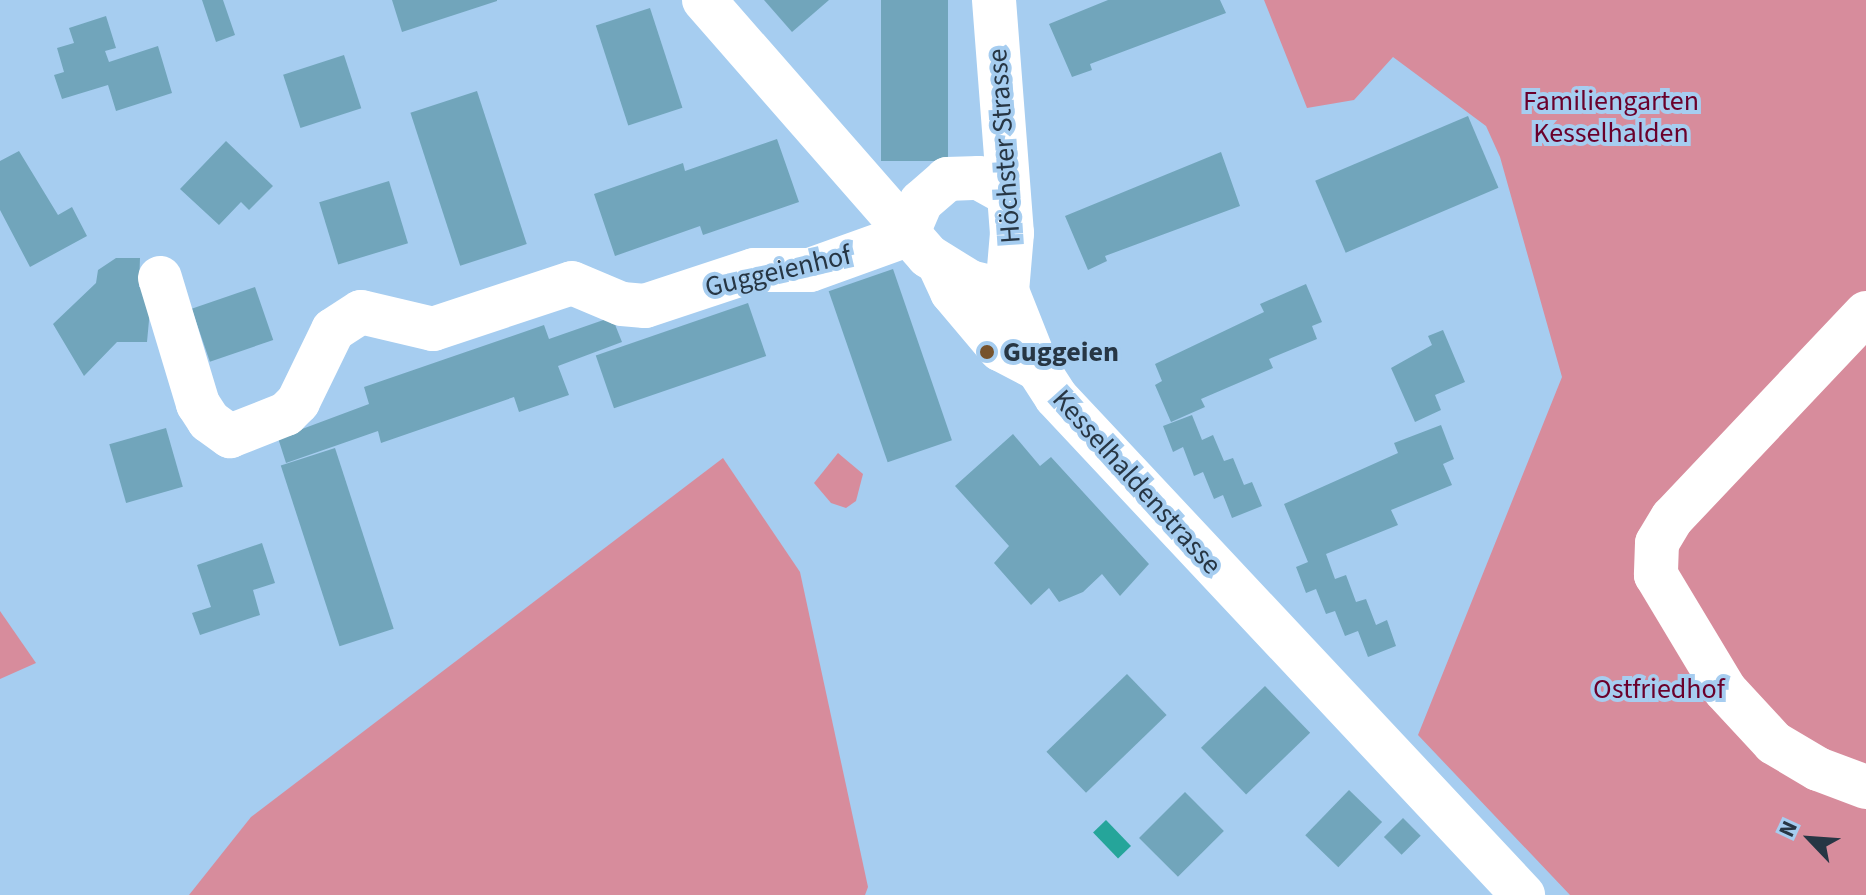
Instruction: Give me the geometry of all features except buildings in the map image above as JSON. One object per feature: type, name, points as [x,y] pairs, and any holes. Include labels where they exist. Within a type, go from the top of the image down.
[{"type":"street","points":[[704,0],[907,235],[939,264],[970,282],[1007,291]]},
{"type":"street","name":"Höchster Strasse","points":[[994,0],[1012,262],[1007,291]]},
{"type":"street","points":[[907,235],[921,202],[947,179],[979,178],[1008,194]]},
{"type":"street","name":"Guggeienhof","points":[[160,278],[198,404],[209,421],[230,436],[286,414],[298,402],[333,330],[361,312],[433,329],[572,283],[622,304],[645,306],[754,270],[810,270],[907,235]]},
{"type":"street","points":[[939,264],[952,292],[1000,349],[1038,369]]},
{"type":"street","name":"Kesselhaldenstrasse","points":[[1007,291],[1038,369],[1067,409],[1523,895]]},
{"type":"street","points":[[1866,313],[1672,518],[1657,543],[1656,575],[1725,690],[1774,743],[1818,769],[1866,787]]},
{"type":"green space","name":"Ostfriedhof","points":[[1264,0],[1866,0],[1866,895],[1570,895],[1418,735],[1562,377],[1500,157],[1486,126],[1393,57],[1354,100],[1307,108]]},
{"type":"green space","points":[[838,453],[863,474],[856,501],[846,508],[831,503],[814,483]]},
{"type":"green space","points":[[723,458],[800,572],[868,887],[865,895],[189,895],[251,817]]},
{"type":"green space","points":[[0,611],[36,663],[0,679]]},
{"type":"shaded area","points":[[1106,820],[1131,846],[1118,858],[1093,833]]},
{"type":"place","name":"Guggeien","points":[[987,352]]},
{"type":"park label","name":"Familiengarten Kesselhalden","points":[[1611,117]]}]
